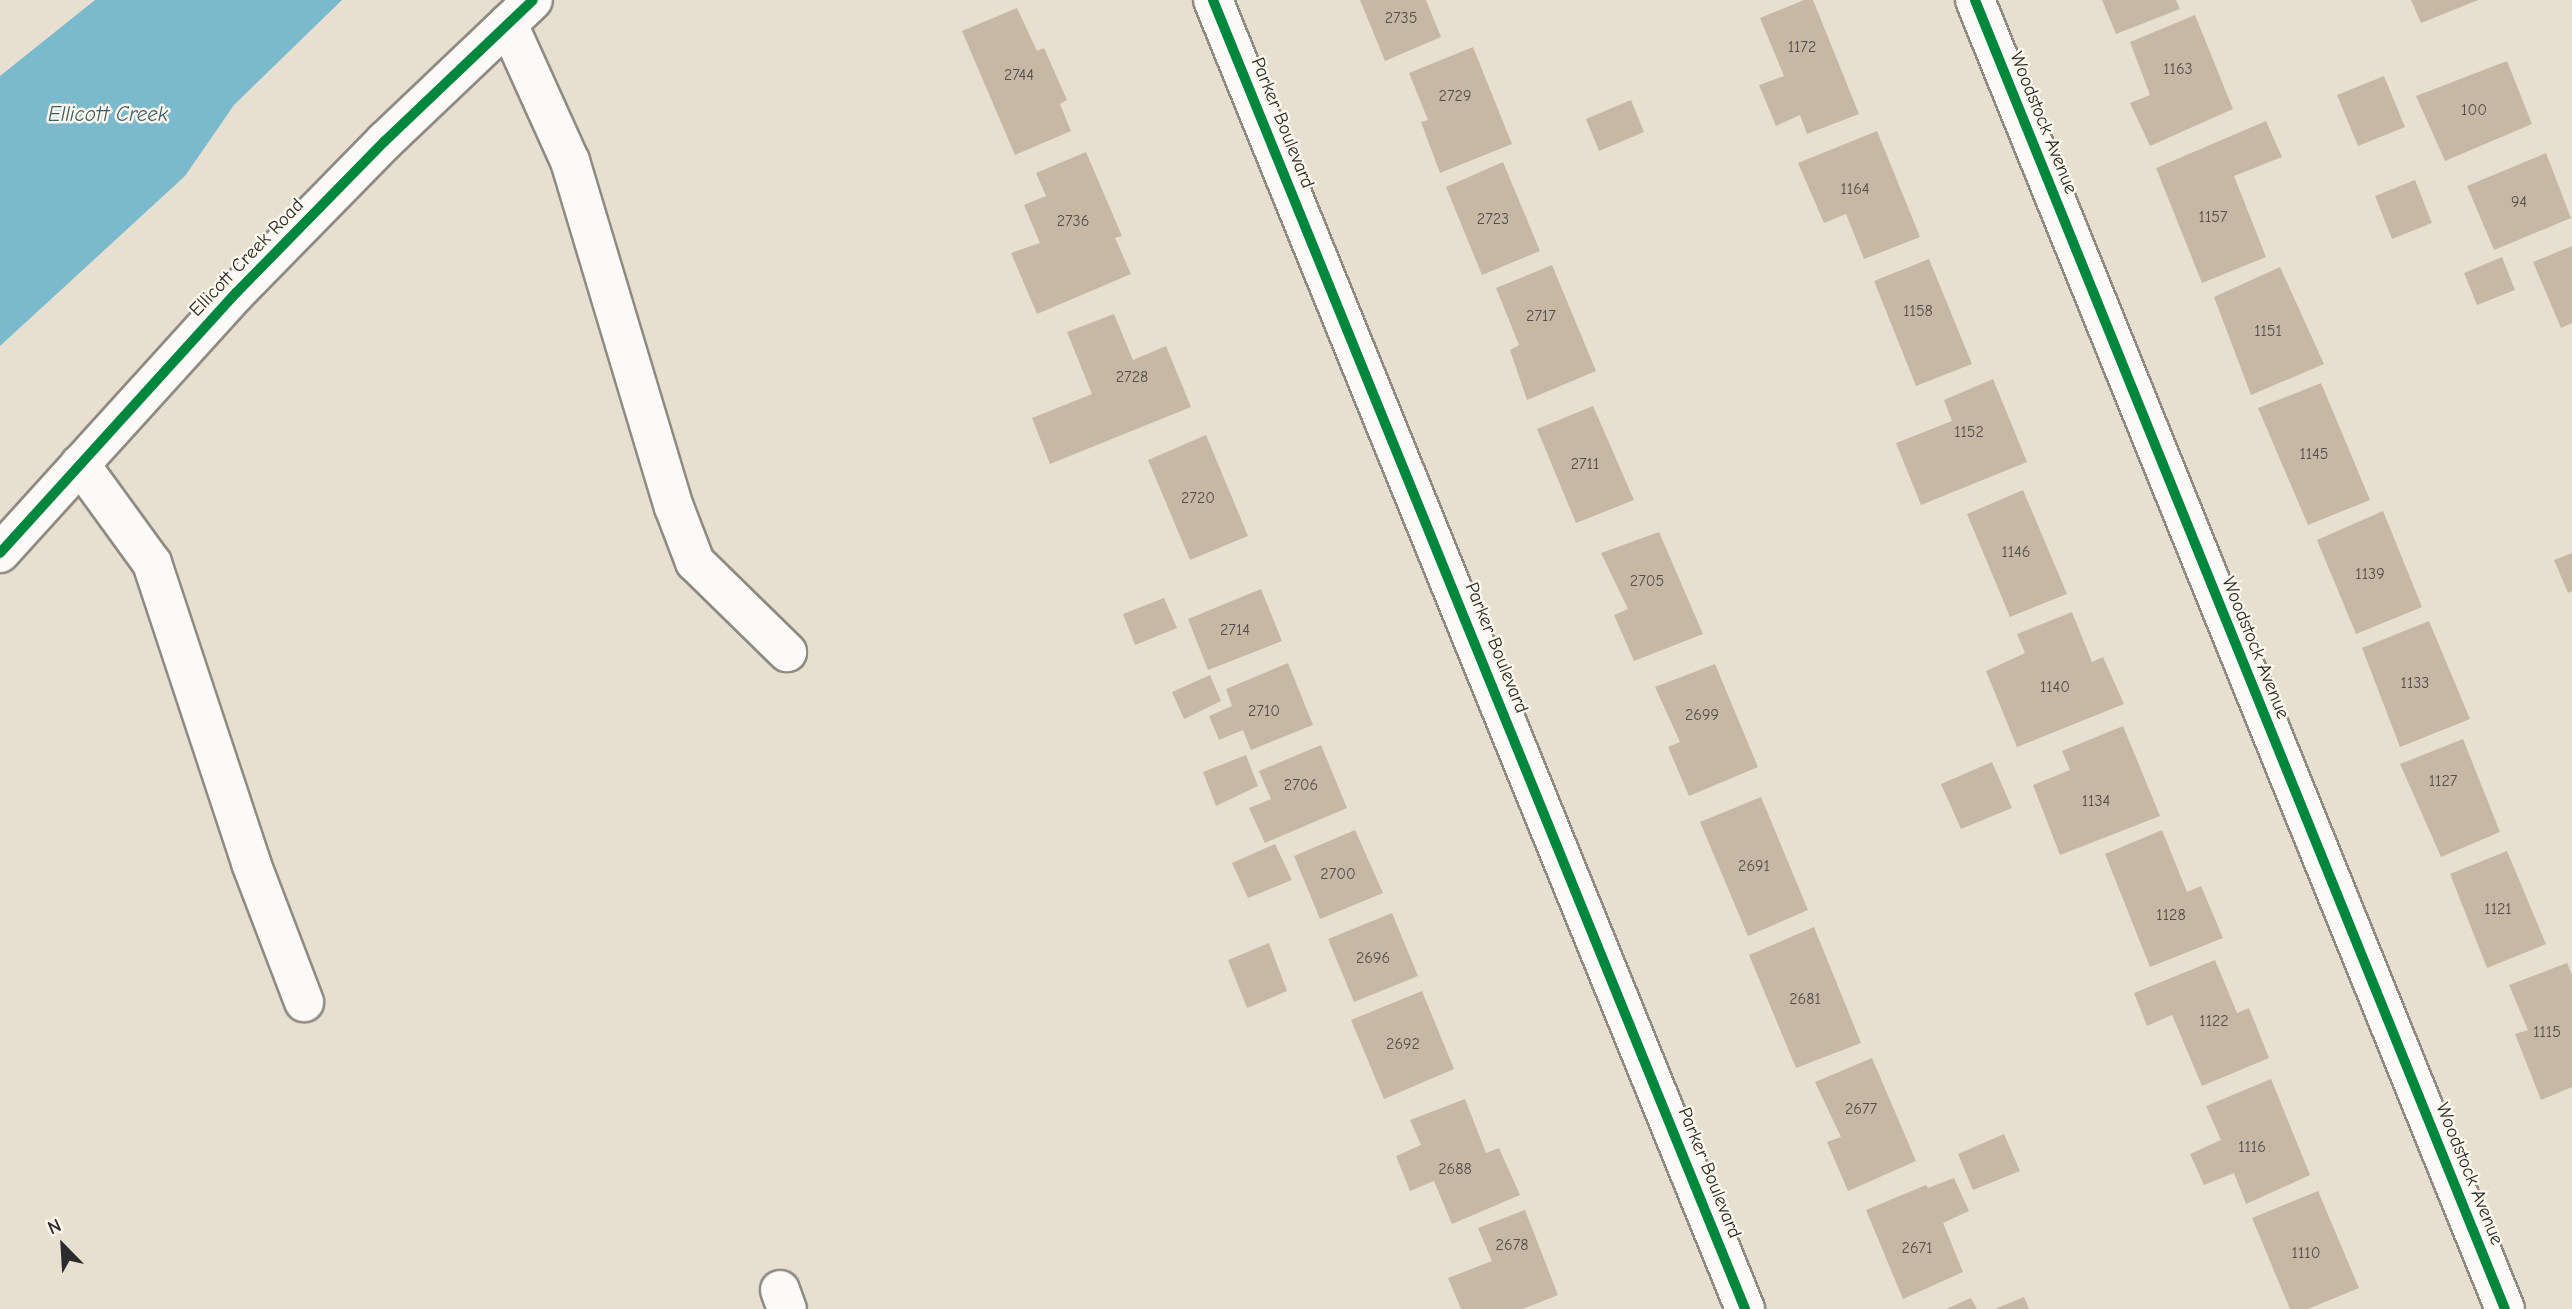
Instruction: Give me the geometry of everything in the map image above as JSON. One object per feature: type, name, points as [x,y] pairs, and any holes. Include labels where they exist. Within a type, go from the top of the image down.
[{"type":"street","name":"Parker Boulevard","points":[[1213,0],[1745,1309]]},
{"type":"street","name":"Woodstock Avenue","points":[[1975,0],[2505,1309]]},
{"type":"street","name":"Ellicott Creek Road","points":[[0,552],[236,293],[385,141],[520,12]]},
{"type":"street","points":[[520,12],[570,161],[674,508],[695,562],[787,652]]},
{"type":"street","points":[[80,464],[152,563],[251,863],[304,1002]]},
{"type":"water","name":"Ellicott Creek","points":[[95,0],[342,0],[234,105],[185,176],[0,346],[0,76]]},
{"type":"building","points":[[1360,0],[1426,0],[1441,37],[1385,61]]},
{"type":"building","points":[[1804,0],[1813,0],[1859,114],[1807,134],[1800,115],[1776,126],[1759,85],[1784,76],[1760,18]]},
{"type":"building","points":[[2102,0],[2176,0],[2180,9],[2116,34]]},
{"type":"building","points":[[2411,0],[2478,0],[2421,23]]},
{"type":"building","points":[[1017,8],[1037,51],[1044,48],[1067,100],[1060,104],[1071,131],[1015,155],[962,31]]},
{"type":"building","points":[[2195,15],[2233,109],[2150,146],[2130,103],[2150,95],[2130,42]]},
{"type":"building","points":[[1473,47],[1512,144],[1440,173],[1421,122],[1428,120],[1409,73]]},
{"type":"building","points":[[2507,61],[2532,124],[2445,161],[2416,96]]},
{"type":"building","points":[[2384,76],[2405,127],[2358,146],[2337,95]]},
{"type":"building","points":[[1631,100],[1644,132],[1599,151],[1586,119]]},
{"type":"building","points":[[2266,121],[2282,157],[2234,176],[2266,257],[2202,283],[2156,168]]},
{"type":"building","points":[[1877,131],[1920,237],[1864,259],[1846,214],[1824,223],[1798,163]]},
{"type":"building","points":[[1086,152],[1122,236],[1115,238],[1131,274],[1037,314],[1011,253],[1040,243],[1024,205],[1046,196],[1036,173]]},
{"type":"building","points":[[2546,153],[2571,218],[2494,250],[2467,186]]},
{"type":"building","points":[[1503,162],[1540,251],[1482,275],[1446,187]]},
{"type":"building","points":[[2415,180],[2432,223],[2392,239],[2375,196]]},
{"type":"building","points":[[2572,246],[2572,323],[2561,328],[2533,262]]},
{"type":"building","points":[[2502,257],[2515,290],[2477,305],[2464,273]]},
{"type":"building","points":[[1929,259],[1972,364],[1916,386],[1874,281]]},
{"type":"building","points":[[1552,265],[1596,371],[1527,400],[1510,350],[1519,345],[1496,288]]},
{"type":"building","points":[[2280,267],[2324,364],[2251,395],[2214,297]]},
{"type":"building","points":[[1114,314],[1133,360],[1166,346],[1191,407],[1050,464],[1032,418],[1092,394],[1067,332]]},
{"type":"building","points":[[1993,379],[2027,462],[1921,505],[1896,443],[1952,421],[1944,400]]},
{"type":"building","points":[[2321,383],[2370,500],[2308,525],[2258,408]]},
{"type":"building","points":[[1593,406],[1634,500],[1576,523],[1537,429]]},
{"type":"building","points":[[1206,435],[1248,536],[1190,560],[1148,460]]},
{"type":"building","points":[[2023,490],[2067,594],[2010,617],[1967,514]]},
{"type":"building","points":[[2383,511],[2422,607],[2356,634],[2317,540]]},
{"type":"building","points":[[1659,532],[1703,634],[1634,661],[1614,615],[1628,609],[1601,553]]},
{"type":"building","points":[[2572,553],[2572,591],[2568,593],[2554,560]]},
{"type":"building","points":[[1261,589],[1282,641],[1208,670],[1188,619]]},
{"type":"building","points":[[1164,598],[1177,628],[1135,645],[1123,614]]},
{"type":"building","points":[[2072,612],[2092,662],[2103,657],[2124,704],[2017,747],[1986,671],[2025,653],[2017,634]]},
{"type":"building","points":[[2429,621],[2470,719],[2400,747],[2362,648]]},
{"type":"building","points":[[1288,663],[1313,725],[1251,750],[1243,730],[1219,740],[1209,716],[1232,706],[1226,689]]},
{"type":"building","points":[[1715,664],[1758,767],[1689,796],[1668,747],[1680,742],[1655,687]]},
{"type":"building","points":[[1210,675],[1221,701],[1184,719],[1172,692]]},
{"type":"building","points":[[2123,726],[2160,816],[2060,855],[2033,785],[2070,770],[2062,751]]},
{"type":"building","points":[[2463,739],[2500,832],[2441,857],[2400,764]]},
{"type":"building","points":[[1321,745],[1347,808],[1265,843],[1249,808],[1271,799],[1259,771]]},
{"type":"building","points":[[1246,755],[1258,786],[1216,806],[1203,772]]},
{"type":"building","points":[[1992,762],[2012,808],[1961,829],[1941,784]]},
{"type":"building","points":[[1761,797],[1808,910],[1748,936],[1700,822]]},
{"type":"building","points":[[1355,830],[1383,893],[1320,919],[1294,856]]},
{"type":"building","points":[[2162,830],[2187,892],[2201,886],[2223,938],[2150,967],[2105,854]]},
{"type":"building","points":[[1275,844],[1292,880],[1248,898],[1232,863]]},
{"type":"building","points":[[2507,851],[2546,944],[2487,968],[2450,874]]},
{"type":"building","points":[[1392,913],[1418,976],[1354,1002],[1328,939]]},
{"type":"building","points":[[1814,927],[1861,1043],[1796,1068],[1749,955]]},
{"type":"building","points":[[1269,943],[1287,991],[1247,1008],[1228,960]]},
{"type":"building","points":[[2215,960],[2237,1013],[2249,1008],[2269,1058],[2202,1086],[2172,1015],[2147,1026],[2134,993]]},
{"type":"building","points":[[2567,963],[2572,975],[2572,1087],[2541,1100],[2515,1034],[2528,1030],[2509,985]]},
{"type":"building","points":[[1422,991],[1454,1069],[1384,1099],[1351,1020]]},
{"type":"building","points":[[1872,1058],[1916,1161],[1848,1191],[1827,1142],[1841,1137],[1815,1082]]},
{"type":"building","points":[[2271,1079],[2310,1175],[2246,1204],[2234,1173],[2204,1185],[2190,1154],[2221,1140],[2206,1106]]},
{"type":"building","points":[[1465,1099],[1486,1153],[1499,1148],[1520,1195],[1452,1224],[1434,1181],[1410,1191],[1396,1156],[1421,1145],[1410,1120]]},
{"type":"building","points":[[2004,1134],[2020,1171],[1973,1190],[1958,1154]]},
{"type":"building","points":[[1954,1178],[1969,1211],[1943,1223],[1963,1272],[1903,1299],[1866,1210],[1926,1185],[1928,1188]]},
{"type":"building","points":[[2318,1191],[2359,1288],[2308,1309],[2290,1309],[2252,1218]]},
{"type":"building","points":[[1525,1210],[1558,1295],[1523,1309],[1461,1309],[1448,1278],[1492,1261],[1478,1228]]},
{"type":"building","points":[[2024,1297],[2029,1309],[1995,1309]]},
{"type":"building","points":[[1971,1298],[1977,1309],[1946,1309]]},
{"type":"cycle path","points":[[0,553],[236,293],[385,141],[533,0]]},
{"type":"cycle path","points":[[1213,0],[1745,1309]]},
{"type":"cycle path","points":[[1975,0],[2505,1309]]}]
